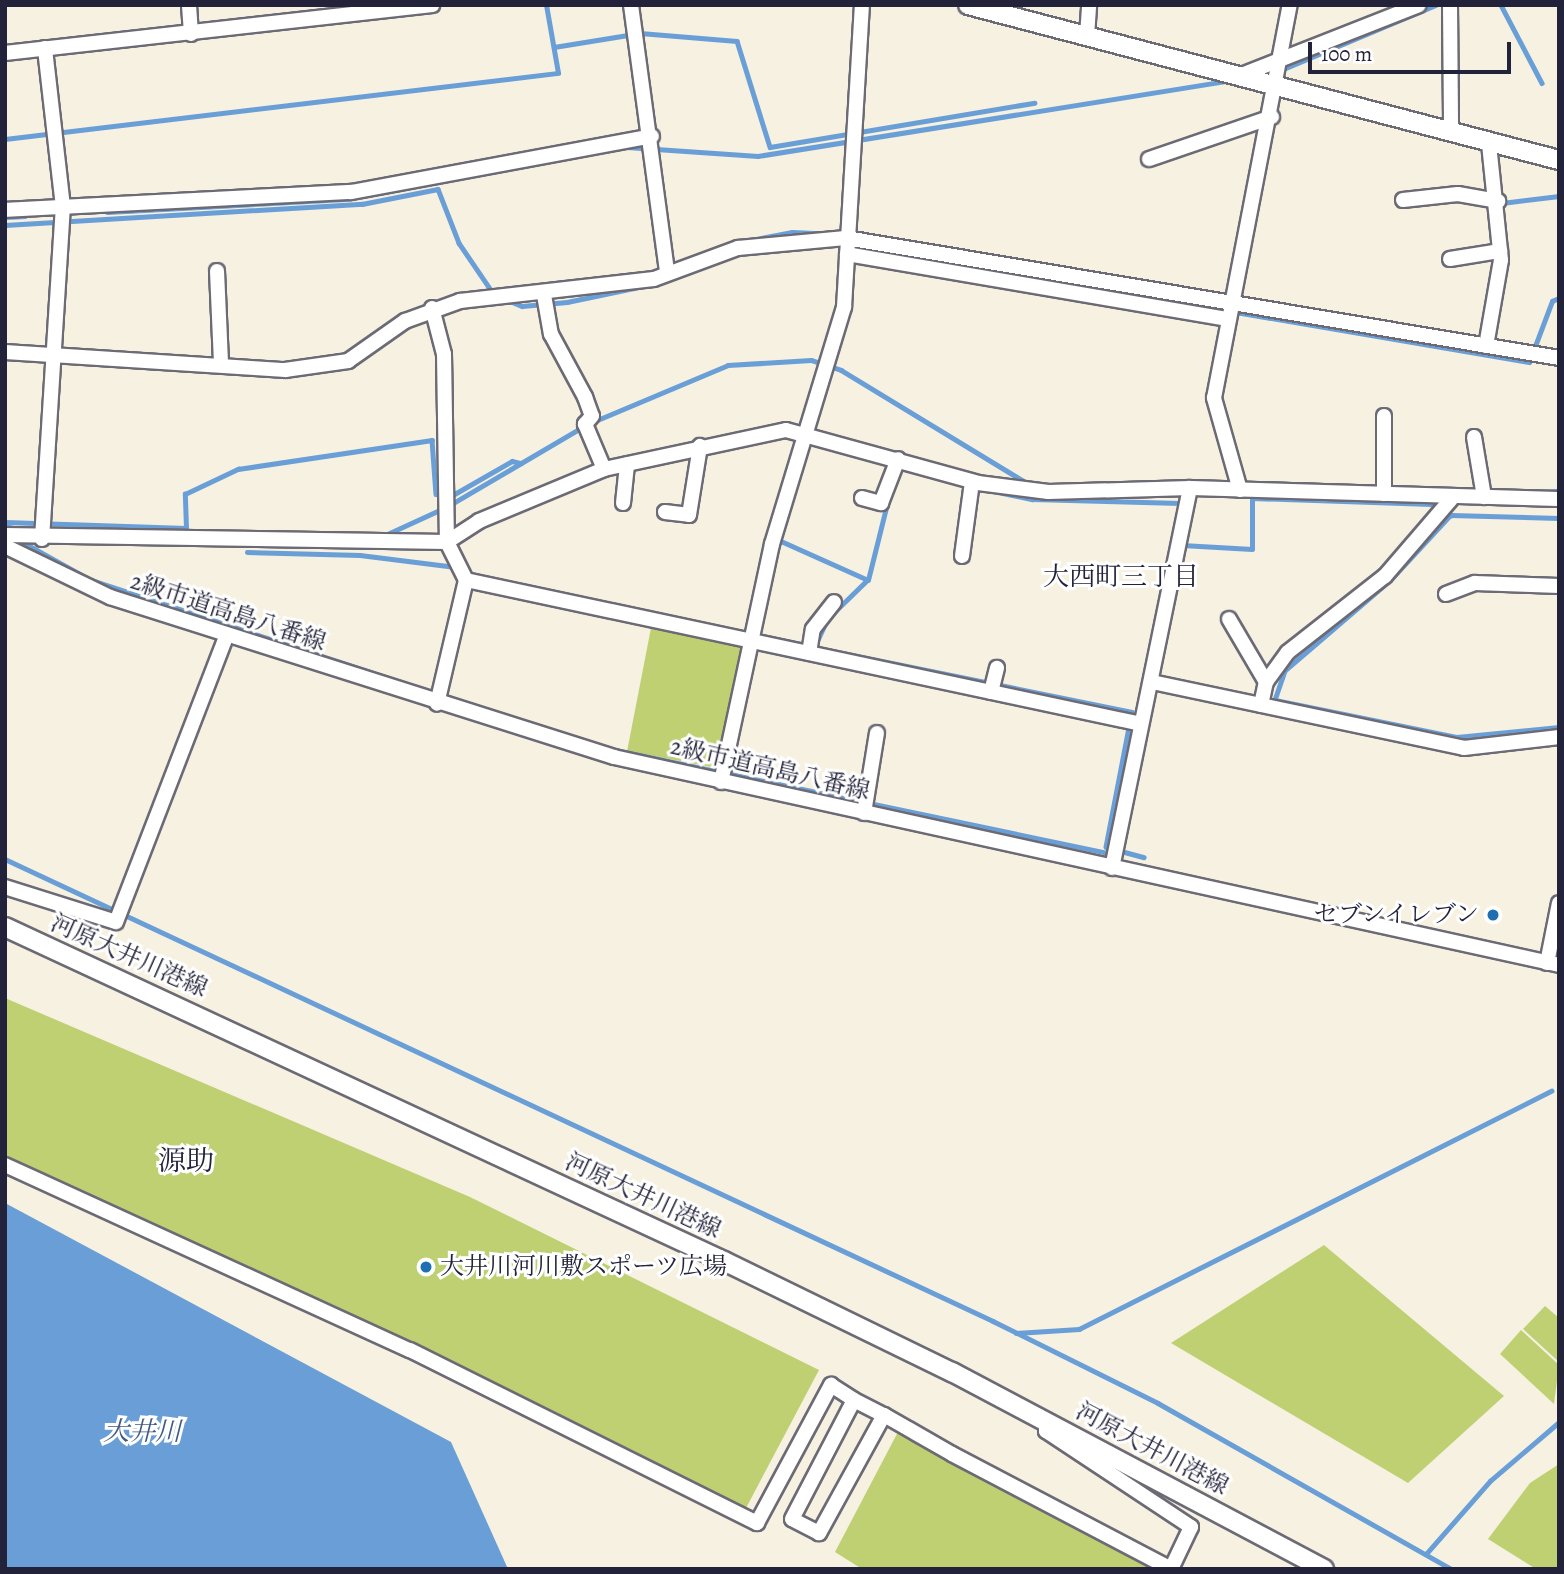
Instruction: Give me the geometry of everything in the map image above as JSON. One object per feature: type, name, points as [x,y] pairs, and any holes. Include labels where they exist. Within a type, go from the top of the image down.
[{"type":"main road","points":[[968,5],[1559,160]]},
{"type":"main road","name":"河原大井川港線","points":[[5,927],[724,1261],[1046,1421],[1324,1569]]},
{"type":"street","points":[[189,5],[191,34]]},
{"type":"street","points":[[5,53],[432,5]]},
{"type":"street","points":[[631,5],[631,37],[652,136],[667,272]]},
{"type":"street","points":[[721,782],[772,544],[808,433],[844,307],[846,238],[862,5]]},
{"type":"street","points":[[1087,36],[1089,5]]},
{"type":"street","points":[[1240,490],[1213,413],[1232,302],[1278,86],[1290,5]]},
{"type":"street","points":[[1239,76],[1282,63],[1419,5]]},
{"type":"street","points":[[1450,5],[1451,132]]},
{"type":"street","points":[[42,539],[63,206],[45,48]]},
{"type":"street","points":[[1149,159],[1272,117]]},
{"type":"street","points":[[5,210],[351,192],[652,136]]},
{"type":"street","points":[[1486,346],[1500,251],[1489,142]]},
{"type":"street","points":[[1403,200],[1458,194],[1497,201]]},
{"type":"street","points":[[5,352],[285,370],[348,361],[432,308],[544,295],[667,272],[737,248],[846,238],[1559,358]]},
{"type":"street","points":[[1450,259],[1500,251]]},
{"type":"street","points":[[847,254],[1229,318]]},
{"type":"street","points":[[216,271],[220,364]]},
{"type":"street","points":[[544,295],[551,334],[588,407],[586,425],[604,469]]},
{"type":"street","points":[[432,308],[444,354],[447,542],[466,580],[437,704]]},
{"type":"street","points":[[1384,416],[1384,494]]},
{"type":"street","points":[[5,536],[42,539],[447,542],[479,522],[604,469],[755,433],[808,433],[972,482],[1048,492],[1190,488],[1452,498],[1559,499]]},
{"type":"street","points":[[1474,437],[1484,497]]},
{"type":"street","points":[[665,512],[689,515],[700,446]]},
{"type":"street","points":[[862,498],[881,503],[898,459]]},
{"type":"street","points":[[623,503],[627,464]]},
{"type":"street","points":[[962,556],[972,482]]},
{"type":"street","points":[[1112,868],[1190,488]]},
{"type":"street","points":[[1261,705],[1266,682],[1288,652],[1384,576],[1452,498]]},
{"type":"street","name":"2級市道高島八番線","points":[[5,546],[110,597],[437,704],[721,782],[1553,964]]},
{"type":"street","points":[[466,580],[1141,724]]},
{"type":"street","points":[[1446,594],[1475,583],[1559,586]]},
{"type":"street","points":[[808,653],[813,629],[834,602]]},
{"type":"street","points":[[1228,619],[1266,682]]},
{"type":"street","points":[[5,887],[116,922],[127,902],[227,635]]},
{"type":"street","points":[[991,692],[997,668]]},
{"type":"street","points":[[1152,682],[1464,748],[1559,737]]},
{"type":"street","points":[[864,813],[877,733]]},
{"type":"street","points":[[1553,964],[1559,903]]},
{"type":"street","points":[[5,1166],[410,1350],[757,1523],[831,1385],[854,1400],[1171,1569],[1191,1527],[1046,1431],[1046,1421]]},
{"type":"street","points":[[854,1400],[792,1519],[819,1533],[884,1415]]},
{"type":"green space","points":[[651,628],[741,646],[717,768],[627,751]]},
{"type":"green space","name":"大井川河川敷スポーツ広場","points":[[5,998],[470,1197],[819,1370],[745,1510],[5,1162]]},
{"type":"green space","points":[[1324,1245],[1504,1396],[1408,1483],[1171,1343]]},
{"type":"green space","points":[[1545,1306],[1559,1318],[1559,1362],[1523,1329]]},
{"type":"green space","points":[[1521,1330],[1559,1365],[1554,1404],[1500,1354]]},
{"type":"green space","points":[[899,1430],[1151,1569],[862,1569],[835,1552]]},
{"type":"green space","points":[[1559,1464],[1559,1569],[1536,1569],[1488,1539],[1530,1483]]},
{"type":"water","name":"大井川","points":[[5,1203],[451,1442],[508,1569],[5,1569]]},
{"type":"waterway","points":[[5,139],[558,73],[546,5]]},
{"type":"waterway","points":[[1281,70],[1436,5]]},
{"type":"waterway","points":[[1501,5],[1542,83]]},
{"type":"waterway","points":[[554,47],[640,33],[737,41],[770,147],[1034,103]]},
{"type":"waterway","points":[[627,147],[758,156],[1228,81]]},
{"type":"waterway","points":[[5,225],[362,204],[438,189],[459,243],[493,293]]},
{"type":"waterway","points":[[1502,203],[1559,196]]},
{"type":"waterway","points":[[107,212],[350,199]]},
{"type":"waterway","points":[[5,217],[25,216]]},
{"type":"waterway","points":[[735,243],[792,232],[837,234]]},
{"type":"waterway","points":[[678,265],[720,247]]},
{"type":"waterway","points":[[908,256],[1529,362],[1552,301],[1559,298]]},
{"type":"waterway","points":[[510,301],[522,306],[567,302],[639,287]]},
{"type":"waterway","points":[[595,421],[728,365],[811,360],[841,370],[1027,483]]},
{"type":"waterway","points":[[450,505],[584,426]]},
{"type":"waterway","points":[[5,522],[186,528],[185,494],[238,469],[432,440],[436,494],[451,496],[512,461],[521,463]]},
{"type":"waterway","points":[[1260,483],[1352,486]]},
{"type":"waterway","points":[[1543,492],[1559,491]]},
{"type":"waterway","points":[[998,492],[1032,499],[1180,503]]},
{"type":"waterway","points":[[1182,545],[1252,549],[1252,498],[1431,504],[1451,515],[1559,518]]},
{"type":"waterway","points":[[868,580],[887,504]]},
{"type":"waterway","points":[[383,536],[442,509]]},
{"type":"waterway","points":[[1451,515],[1391,580],[1285,671],[1275,700],[1457,737],[1559,727]]},
{"type":"waterway","points":[[5,526],[18,529]]},
{"type":"waterway","points":[[19,540],[91,580],[413,686]]},
{"type":"waterway","points":[[781,541],[868,580],[832,615]]},
{"type":"waterway","points":[[247,552],[360,555],[455,567]]},
{"type":"waterway","points":[[817,641],[825,624]]},
{"type":"waterway","points":[[733,630],[806,645]]},
{"type":"waterway","points":[[818,648],[1132,712],[1106,847],[1144,857]]},
{"type":"waterway","points":[[611,749],[1108,853],[1110,849]]},
{"type":"waterway","points":[[5,859],[993,1321],[1158,1403],[1452,1569]]},
{"type":"waterway","points":[[1016,1333],[1079,1329],[1551,1091]]},
{"type":"waterway","points":[[1426,1554],[1490,1481],[1559,1422]]},
{"type":"place","name":"セブンイレブン","points":[[1493,915]]},
{"type":"place","name":"大井川河川敷スポーツ広場","points":[[426,1267]]},
{"type":"district","name":"大西町三丁目","points":[[1121,577]]},
{"type":"district","name":"源助","points":[[186,1161]]}]
